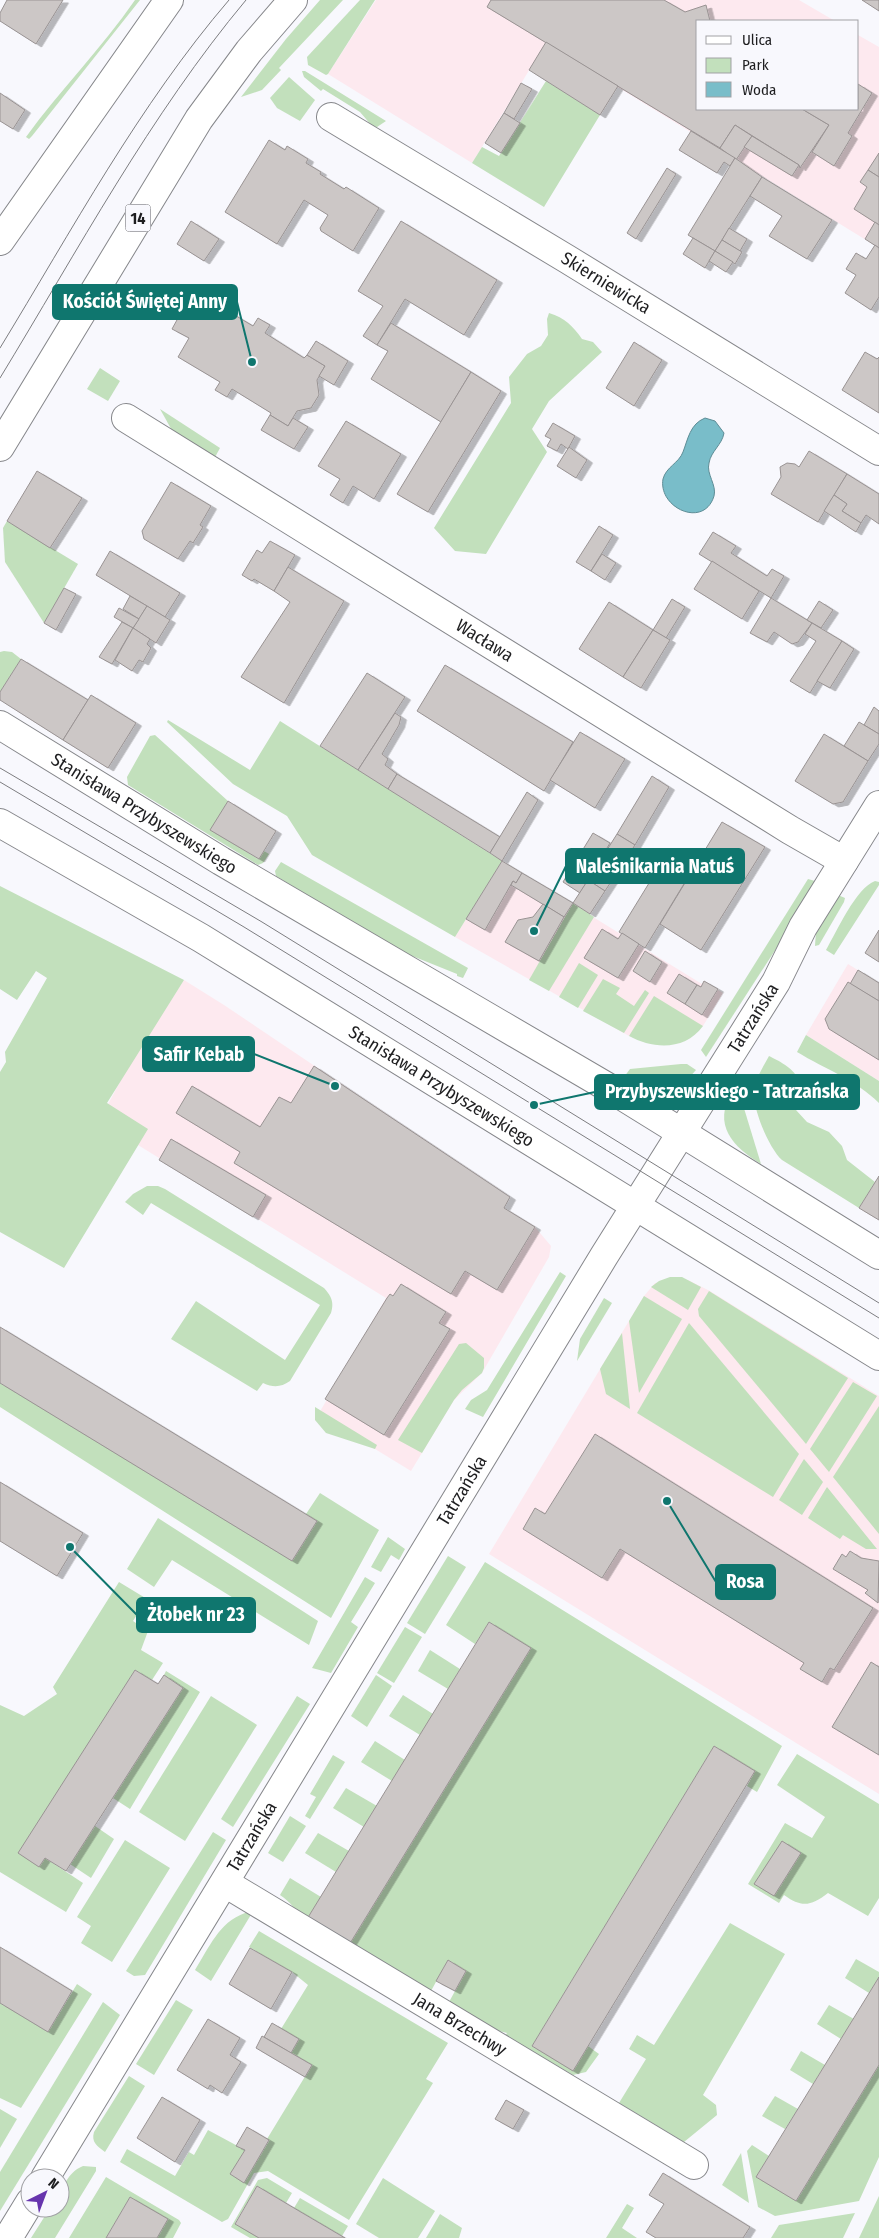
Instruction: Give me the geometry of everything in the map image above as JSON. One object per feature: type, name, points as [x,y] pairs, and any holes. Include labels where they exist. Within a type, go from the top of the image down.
[{"type":"street","points":[[0,241],[168,0]]},
{"type":"street","name":"14","points":[[0,447],[194,127],[249,51],[293,0]]},
{"type":"street","name":"Skierniewicka","points":[[331,117],[568,259],[879,451]]},
{"type":"street","name":"Wacława","points":[[126,418],[790,830],[844,861]]},
{"type":"street","name":"Stanisława Przybyszewskiego","points":[[0,725],[221,861],[681,1132],[879,1255]]},
{"type":"street","name":"Tatrzańska","points":[[51,2168],[635,1206],[776,982],[803,927],[844,861],[875,821]]},
{"type":"street","name":"Stanisława Przybyszewskiego","points":[[0,823],[201,938],[879,1356]]},
{"type":"street","name":"Jana Brzechwy","points":[[225,1883],[694,2165]]},
{"type":"street","points":[[8,2238],[20,2218]]},
{"type":"shaded area","points":[[376,0],[799,0],[833,20],[696,20],[696,110],[859,110],[859,36],[879,47],[879,248],[546,43],[472,163],[328,74]]},
{"type":"shaded area","points":[[502,861],[702,984],[704,981],[723,993],[703,1026],[629,1036],[455,937]]},
{"type":"shaded area","points":[[848,964],[879,983],[879,1081],[806,1035]]},
{"type":"shaded area","points":[[184,980],[510,1197],[504,1208],[535,1227],[551,1246],[549,1257],[482,1373],[454,1400],[411,1471],[375,1449],[315,1420],[386,1298],[99,1121],[128,1067]]},
{"type":"shaded area","points":[[688,1280],[710,1291],[879,1396],[879,1794],[489,1554],[644,1296],[655,1283]]},
{"type":"green space","points":[[135,0],[140,0],[32,136],[29,139],[26,137],[109,35]]},
{"type":"green space","points":[[320,0],[343,0],[279,68],[281,70],[262,90],[241,97],[286,39]]},
{"type":"green space","points":[[360,0],[375,0],[328,74],[326,75],[308,65],[307,57]]},
{"type":"green space","points":[[302,71],[305,71],[386,121],[377,127],[372,126],[360,112],[323,89],[321,91],[304,77]]},
{"type":"green space","points":[[289,77],[315,100],[300,121],[277,108],[270,98]]},
{"type":"green space","points":[[546,81],[600,115],[544,207],[472,163],[482,147],[499,156]]},
{"type":"green space","points":[[549,313],[564,320],[572,326],[582,339],[593,342],[602,352],[549,401],[532,429],[547,452],[486,554],[455,551],[434,528],[511,403],[509,377],[527,354],[541,346],[548,335],[547,319]]},
{"type":"green space","points":[[100,368],[120,381],[108,401],[87,389]]},
{"type":"green space","points":[[160,409],[220,448],[214,459],[174,434]]},
{"type":"green space","points":[[7,521],[78,564],[44,623],[5,562],[3,528]]},
{"type":"green space","points":[[0,652],[12,652],[21,659],[0,692]]},
{"type":"green space","points":[[168,720],[250,770],[280,721],[502,861],[455,937],[312,855],[287,816],[233,784],[167,722]]},
{"type":"green space","points":[[155,735],[228,801],[211,830],[258,859],[264,851],[269,854],[263,863],[258,865],[128,785],[127,777],[150,736]]},
{"type":"green space","points":[[281,862],[468,968],[463,978],[400,951],[276,876],[275,871]]},
{"type":"green space","points":[[808,879],[815,881],[816,887],[706,1057],[701,1050]]},
{"type":"green space","points":[[875,881],[879,882],[879,885],[834,955],[826,950],[854,901],[868,885]]},
{"type":"green space","points":[[0,886],[184,980],[107,1103],[148,1129],[64,1268],[0,1232],[0,1072],[6,1062],[5,1052],[47,978],[36,971],[17,1000],[0,989]]},
{"type":"green space","points":[[838,895],[845,898],[844,902],[819,945],[815,946],[816,931]]},
{"type":"green space","points":[[573,903],[594,917],[549,991],[529,980]]},
{"type":"green space","points":[[579,963],[598,975],[578,1008],[559,997]]},
{"type":"green space","points":[[603,979],[620,988],[616,994],[634,1006],[645,990],[649,993],[624,1033],[583,1011]]},
{"type":"green space","points":[[654,996],[703,1026],[696,1034],[678,1044],[658,1045],[629,1036]]},
{"type":"green space","points":[[806,1035],[879,1081],[879,1103],[850,1081],[797,1052]]},
{"type":"green space","points":[[769,1056],[785,1065],[797,1078],[796,1110],[807,1122],[829,1132],[842,1146],[847,1160],[875,1182],[859,1208],[782,1160],[772,1147],[759,1118],[754,1100],[758,1078]]},
{"type":"green space","points":[[687,1064],[696,1070],[680,1084],[671,1088],[653,1089],[643,1087],[624,1077],[630,1069]]},
{"type":"green space","points":[[732,1092],[740,1099],[743,1105],[761,1164],[734,1142],[725,1125],[726,1104]]},
{"type":"green space","points":[[147,1186],[158,1186],[165,1189],[324,1288],[329,1294],[332,1300],[331,1313],[290,1381],[284,1385],[277,1386],[263,1383],[257,1391],[171,1339],[196,1301],[285,1360],[320,1305],[151,1203],[143,1215],[125,1202],[133,1194]]},
{"type":"green space","points":[[560,1272],[566,1276],[483,1417],[465,1409],[471,1400],[487,1390]]},
{"type":"green space","points":[[670,1277],[682,1277],[701,1287],[688,1310],[651,1287],[659,1281]]},
{"type":"green space","points":[[709,1291],[848,1378],[806,1444],[699,1316],[698,1309]]},
{"type":"green space","points":[[644,1296],[682,1319],[639,1393],[629,1321]]},
{"type":"green space","points":[[604,1298],[612,1303],[577,1361],[580,1339]]},
{"type":"green space","points":[[689,1323],[799,1454],[773,1497],[637,1413]]},
{"type":"green space","points":[[622,1333],[630,1409],[606,1394],[600,1369]]},
{"type":"green space","points":[[466,1343],[484,1358],[482,1373],[462,1390],[454,1400],[422,1453],[398,1440],[459,1344]]},
{"type":"green space","points":[[853,1382],[877,1396],[829,1472],[810,1449]]},
{"type":"green space","points":[[0,1383],[292,1561],[317,1521],[306,1514],[320,1493],[379,1530],[331,1618],[0,1407]]},
{"type":"green space","points":[[879,1406],[879,1534],[833,1477]]},
{"type":"green space","points":[[315,1407],[377,1445],[375,1449],[326,1433],[315,1420]]},
{"type":"green space","points":[[804,1459],[823,1482],[802,1515],[779,1500]]},
{"type":"green space","points":[[827,1487],[877,1549],[866,1549],[843,1535],[840,1539],[808,1518]]},
{"type":"green space","points":[[158,1518],[318,1621],[309,1645],[172,1560],[154,1587],[127,1569]]},
{"type":"green space","points":[[388,1537],[405,1549],[399,1560],[391,1555],[381,1572],[371,1567]]},
{"type":"green space","points":[[448,1556],[466,1567],[425,1634],[407,1623]]},
{"type":"green space","points":[[485,1562],[782,1746],[757,1792],[747,1786],[755,1771],[714,1746],[532,2046],[573,2071],[588,2046],[599,2054],[586,2072],[573,2075],[505,2036],[507,2033],[499,2031],[449,2002],[466,1971],[448,1960],[431,1991],[349,1945],[531,1648],[489,1622],[475,1644],[446,1625]]},
{"type":"green space","points":[[365,1577],[375,1583],[351,1622],[358,1627],[331,1673],[312,1668]]},
{"type":"green space","points":[[119,1582],[147,1599],[133,1621],[148,1631],[141,1650],[163,1663],[152,1680],[135,1670],[19,1853],[39,1867],[45,1858],[83,1883],[66,1912],[0,1872],[0,1705],[24,1716],[57,1694],[53,1687]]},
{"type":"green space","points":[[405,1627],[422,1637],[394,1683],[377,1673]]},
{"type":"green space","points":[[430,1650],[460,1669],[448,1689],[418,1671]]},
{"type":"green space","points":[[166,1671],[200,1692],[130,1809],[113,1798],[183,1688],[164,1675]]},
{"type":"green space","points":[[376,1675],[392,1686],[367,1727],[351,1716]]},
{"type":"green space","points":[[403,1695],[433,1714],[420,1735],[389,1716]]},
{"type":"green space","points":[[211,1696],[257,1725],[185,1841],[139,1812]]},
{"type":"green space","points":[[297,1696],[310,1704],[233,1827],[221,1819]]},
{"type":"green space","points":[[375,1741],[405,1760],[392,1781],[361,1762]]},
{"type":"green space","points":[[797,1754],[879,1804],[879,1898],[868,1916],[828,1893],[816,1901],[806,1904],[796,1902],[784,1895],[779,1903],[748,1884],[785,1823],[812,1838],[825,1817],[777,1785]]},
{"type":"green space","points":[[333,1755],[345,1762],[310,1819],[305,1816],[316,1797],[310,1794]]},
{"type":"green space","points":[[346,1788],[377,1806],[364,1827],[333,1808]]},
{"type":"green space","points":[[290,1816],[306,1826],[283,1862],[268,1853]]},
{"type":"green space","points":[[95,1826],[114,1839],[91,1878],[70,1864]]},
{"type":"green space","points":[[213,1832],[226,1840],[145,1975],[134,1976],[126,1971]]},
{"type":"green space","points":[[318,1833],[349,1851],[336,1872],[305,1853]]},
{"type":"green space","points":[[125,1840],[170,1868],[112,1962],[81,1943],[91,1926],[77,1917]]},
{"type":"green space","points":[[290,1878],[321,1897],[307,1919],[280,1895]]},
{"type":"green space","points":[[245,1913],[252,1913],[211,1981],[195,1970],[221,1929],[236,1917]]},
{"type":"green space","points":[[730,1923],[785,1954],[703,2095],[716,2105],[717,2115],[684,2142],[619,2103],[646,2059],[629,2049],[637,2035],[654,2045]]},
{"type":"green space","points":[[259,1931],[448,2043],[426,2079],[433,2083],[349,2220],[268,2171],[254,2173],[228,2219],[222,2222],[120,2162],[127,2149],[175,2176],[189,2152],[194,2155],[208,2130],[245,2150],[231,2174],[244,2182],[269,2141],[267,2139],[312,2065],[291,2053],[299,2039],[281,2029],[308,1985],[292,1972],[249,1947]]},
{"type":"green space","points":[[856,1959],[879,1972],[879,1977],[869,1993],[845,1978]]},
{"type":"green space","points":[[77,1984],[92,1994],[21,2108],[0,2098],[0,2003],[48,2032]]},
{"type":"green space","points":[[176,2000],[193,2010],[154,2075],[136,2064]]},
{"type":"green space","points":[[103,2002],[120,2015],[26,2168],[20,2168],[20,2178],[0,2211],[0,2172]]},
{"type":"green space","points":[[829,2005],[854,2019],[841,2039],[817,2024]]},
{"type":"green space","points":[[801,2051],[825,2065],[813,2084],[790,2070]]},
{"type":"green space","points":[[879,2065],[879,2157],[859,2201],[775,2216],[758,2207],[747,2151],[752,2145],[769,2156],[756,2177],[796,2201]]},
{"type":"green space","points":[[129,2076],[145,2086],[105,2152],[97,2146],[93,2135]]},
{"type":"green space","points":[[775,2096],[798,2109],[785,2129],[762,2116]]},
{"type":"green space","points":[[0,2109],[17,2119],[0,2148]]},
{"type":"green space","points":[[741,2153],[749,2203],[722,2185]]},
{"type":"green space","points":[[83,2166],[96,2167],[96,2171],[70,2213],[70,2176]]},
{"type":"green space","points":[[106,2177],[179,2220],[181,2223],[173,2238],[157,2238],[167,2219],[130,2197],[106,2238],[69,2238]]},
{"type":"green space","points":[[267,2178],[292,2193],[286,2203],[257,2186],[235,2223],[259,2238],[250,2238],[231,2227],[258,2180]]},
{"type":"green space","points":[[383,2178],[435,2211],[418,2238],[379,2238],[356,2224]]},
{"type":"green space","points":[[879,2196],[879,2238],[859,2238]]},
{"type":"green space","points":[[300,2198],[348,2226],[342,2236],[294,2208]]},
{"type":"green space","points":[[627,2204],[634,2208],[622,2228],[637,2238],[606,2238]]},
{"type":"green space","points":[[855,2213],[843,2238],[771,2238],[779,2225]]},
{"type":"green space","points":[[440,2214],[462,2228],[459,2238],[426,2238]]},
{"type":"green space","points":[[44,2218],[67,2218],[55,2238],[31,2238]]},
{"type":"water","points":[[705,418],[715,421],[724,433],[708,467],[715,492],[714,496],[709,506],[701,511],[692,513],[674,506],[667,499],[663,489],[663,479],[667,471],[681,456],[693,428]]},
{"type":"building","points":[[7,0],[63,0],[36,44],[0,21],[0,13]]},
{"type":"building","points":[[491,0],[664,0],[685,12],[706,5],[710,20],[696,20],[696,110],[804,110],[829,125],[800,168],[799,165],[735,125],[720,148],[487,7]]},
{"type":"building","points":[[862,0],[879,0],[879,11]]},
{"type":"building","points":[[546,42],[618,86],[600,115],[529,70]]},
{"type":"building","points":[[521,83],[532,89],[514,119],[504,113]]},
{"type":"building","points":[[859,85],[872,93],[848,133],[852,136],[834,166],[812,152],[829,125],[804,110],[859,110]]},
{"type":"building","points":[[0,93],[25,110],[13,129],[0,121]]},
{"type":"building","points":[[504,113],[520,123],[501,153],[485,143]]},
{"type":"building","points":[[735,125],[752,136],[736,160],[720,148]]},
{"type":"building","points":[[691,131],[735,158],[730,166],[724,162],[717,173],[679,150]]},
{"type":"building","points":[[752,136],[799,165],[792,176],[744,147]]},
{"type":"building","points":[[269,140],[285,150],[287,146],[308,159],[306,163],[321,172],[320,174],[344,189],[346,187],[379,208],[353,251],[321,231],[320,228],[328,215],[304,200],[277,244],[225,212]]},
{"type":"building","points":[[879,153],[879,177],[868,170]]},
{"type":"building","points":[[735,158],[762,177],[715,251],[688,235]]},
{"type":"building","points":[[667,168],[676,174],[636,239],[627,233]]},
{"type":"building","points":[[868,170],[879,177],[879,225],[854,209],[867,187],[860,182]]},
{"type":"building","points":[[762,177],[832,220],[807,259],[769,236],[782,216],[750,196]]},
{"type":"building","points":[[191,221],[219,239],[204,261],[177,244]]},
{"type":"building","points":[[401,221],[497,280],[464,335],[405,299],[377,345],[363,336],[383,306],[358,291]]},
{"type":"building","points":[[875,222],[879,225],[879,248],[865,239]]},
{"type":"building","points":[[729,228],[747,239],[740,251],[722,240]]},
{"type":"building","points":[[693,238],[715,251],[705,268],[683,254]]},
{"type":"building","points":[[722,240],[742,252],[735,264],[715,251]]},
{"type":"building","points":[[875,245],[879,248],[879,297],[871,310],[845,293],[856,275],[846,269],[856,253],[866,259]]},
{"type":"building","points":[[715,251],[733,262],[726,272],[709,261]]},
{"type":"building","points":[[211,301],[253,326],[258,318],[270,325],[265,333],[304,358],[307,355],[325,366],[317,380],[319,395],[311,408],[297,411],[288,426],[232,389],[227,397],[215,390],[220,382],[178,357],[189,338],[172,329],[183,309],[191,311],[201,319]]},
{"type":"building","points":[[391,323],[471,372],[441,422],[371,379],[388,351],[377,345]]},
{"type":"building","points":[[316,341],[348,361],[334,385],[319,376],[325,366],[307,355]]},
{"type":"building","points":[[634,342],[662,360],[634,406],[606,388]]},
{"type":"building","points":[[865,352],[877,359],[879,357],[879,413],[842,390]]},
{"type":"building","points":[[471,372],[501,391],[428,512],[397,494]]},
{"type":"building","points":[[270,415],[288,426],[293,418],[308,427],[294,449],[261,430]]},
{"type":"building","points":[[346,421],[401,454],[374,499],[353,486],[343,503],[330,495],[340,479],[318,466]]},
{"type":"building","points":[[553,423],[575,436],[568,449],[561,444],[557,451],[547,446],[551,439],[545,436]]},
{"type":"building","points":[[569,447],[587,460],[576,478],[557,466]]},
{"type":"building","points":[[809,451],[847,474],[818,522],[771,494],[781,477],[780,467],[787,463],[795,464],[799,467]]},
{"type":"building","points":[[37,471],[82,498],[50,548],[7,521]]},
{"type":"building","points":[[847,474],[879,494],[879,524],[866,515],[861,523],[842,511],[847,504],[834,495]]},
{"type":"building","points":[[171,482],[211,506],[200,525],[203,527],[193,543],[190,541],[178,559],[144,539],[142,531]]},
{"type":"building","points":[[834,495],[847,504],[842,511],[861,523],[856,532],[824,511]]},
{"type":"building","points":[[599,526],[613,535],[591,571],[576,562]]},
{"type":"building","points":[[713,532],[736,546],[731,553],[767,576],[772,569],[784,576],[771,598],[699,554]]},
{"type":"building","points":[[270,541],[295,555],[274,591],[254,579],[252,581],[242,575],[257,550],[262,553]]},
{"type":"building","points":[[110,551],[180,593],[165,617],[96,575]]},
{"type":"building","points":[[602,554],[616,563],[605,580],[591,571]]},
{"type":"building","points":[[712,561],[759,591],[742,619],[694,589]]},
{"type":"building","points":[[288,567],[344,601],[284,703],[241,677],[290,602],[274,591]]},
{"type":"building","points":[[64,588],[76,594],[56,630],[44,623]]},
{"type":"building","points":[[130,596],[147,606],[139,619],[123,609]]},
{"type":"building","points":[[771,598],[812,623],[798,642],[792,644],[774,632],[767,642],[750,633]]},
{"type":"building","points":[[672,599],[685,607],[666,638],[653,630]]},
{"type":"building","points":[[819,601],[833,610],[821,628],[807,620]]},
{"type":"building","points":[[609,602],[653,630],[623,677],[579,649]]},
{"type":"building","points":[[147,606],[170,620],[156,643],[133,628]]},
{"type":"building","points":[[119,608],[139,619],[133,628],[114,617]]},
{"type":"building","points":[[122,622],[133,628],[112,664],[99,657]]},
{"type":"building","points":[[812,623],[842,641],[810,693],[790,681],[816,641],[805,634]]},
{"type":"building","points":[[133,628],[150,639],[147,644],[151,648],[143,662],[139,660],[132,671],[115,660]]},
{"type":"building","points":[[653,630],[670,640],[641,688],[623,677]]},
{"type":"building","points":[[842,641],[854,649],[830,688],[817,681]]},
{"type":"building","points":[[21,659],[88,700],[63,740],[0,700],[0,692]]},
{"type":"building","points":[[445,665],[573,742],[544,791],[417,711]]},
{"type":"building","points":[[367,673],[405,697],[358,770],[320,746]]},
{"type":"building","points":[[91,695],[136,723],[108,768],[63,740]]},
{"type":"building","points":[[874,707],[879,711],[879,734],[864,725]]},
{"type":"building","points":[[395,713],[401,717],[399,725],[382,754],[388,759],[385,765],[397,774],[388,789],[358,770]]},
{"type":"building","points":[[859,722],[879,734],[879,744],[868,761],[844,746]]},
{"type":"building","points":[[580,732],[625,759],[595,808],[550,780]]},
{"type":"building","points":[[824,734],[868,761],[843,802],[833,804],[795,781]]},
{"type":"building","points":[[397,774],[500,837],[490,853],[388,789]]},
{"type":"building","points":[[652,776],[669,787],[635,845],[617,834]]},
{"type":"building","points":[[527,792],[538,800],[502,861],[490,853]]},
{"type":"building","points":[[228,801],[276,831],[259,859],[210,830]]},
{"type":"building","points":[[722,822],[765,847],[701,950],[660,924]]},
{"type":"building","points":[[593,833],[610,843],[580,893],[563,882]]},
{"type":"building","points":[[617,834],[635,845],[605,891],[588,880]]},
{"type":"building","points":[[668,853],[693,869],[645,948],[619,932],[654,875],[653,870],[661,857]]},
{"type":"building","points":[[502,861],[522,873],[516,883],[513,881],[485,930],[466,919]]},
{"type":"building","points":[[522,873],[573,903],[564,917],[511,885],[513,881],[516,883]]},
{"type":"building","points":[[588,880],[605,891],[590,914],[573,903]]},
{"type":"building","points":[[543,904],[564,917],[539,961],[505,942],[518,920],[533,917]]},
{"type":"building","points":[[602,929],[618,939],[622,933],[639,944],[618,978],[584,958]]},
{"type":"building","points":[[879,930],[879,962],[865,953]]},
{"type":"building","points":[[645,951],[662,962],[650,982],[633,971]]},
{"type":"building","points":[[858,970],[879,983],[879,1001],[850,984]]},
{"type":"building","points":[[679,974],[697,985],[685,1004],[667,993]]},
{"type":"building","points":[[704,981],[718,989],[702,1015],[685,1004],[697,985],[701,987]]},
{"type":"building","points":[[848,982],[879,1001],[879,1060],[829,1029],[825,1019]]},
{"type":"building","points":[[314,1066],[510,1197],[504,1208],[535,1227],[497,1290],[465,1271],[451,1294],[234,1163],[240,1152],[176,1113],[192,1086],[260,1127],[279,1097],[291,1103]]},
{"type":"building","points":[[171,1139],[266,1195],[253,1217],[159,1160]]},
{"type":"building","points":[[879,1176],[879,1220],[859,1208]]},
{"type":"building","points":[[401,1284],[446,1312],[439,1323],[450,1329],[384,1435],[325,1399],[387,1298],[390,1294],[393,1296]]},
{"type":"building","points":[[0,1327],[317,1521],[292,1561],[0,1383]]},
{"type":"building","points":[[595,1434],[873,1608],[834,1670],[830,1668],[822,1682],[800,1669],[804,1663],[620,1549],[602,1578],[523,1529],[535,1508],[545,1514]]},
{"type":"building","points":[[0,1482],[83,1533],[57,1576],[0,1541]]},
{"type":"building","points":[[850,1551],[861,1558],[879,1561],[878,1603],[865,1593],[868,1590],[833,1569],[842,1554],[846,1557]]},
{"type":"building","points":[[489,1622],[531,1648],[349,1945],[307,1919]]},
{"type":"building","points":[[871,1662],[879,1667],[879,1755],[832,1727]]},
{"type":"building","points":[[135,1670],[158,1684],[164,1675],[183,1688],[66,1871],[45,1858],[39,1867],[18,1853]]},
{"type":"building","points":[[714,1746],[755,1771],[573,2071],[532,2046]]},
{"type":"building","points":[[782,1841],[801,1853],[774,1896],[754,1884]]},
{"type":"building","points":[[0,1947],[72,1991],[48,2032],[0,2003]]},
{"type":"building","points":[[250,1948],[292,1972],[271,2009],[229,1984]]},
{"type":"building","points":[[448,1960],[466,1971],[455,1991],[436,1981]]},
{"type":"building","points":[[879,1977],[879,2065],[796,2201],[756,2177]]},
{"type":"building","points":[[208,2019],[240,2038],[230,2055],[241,2062],[222,2093],[210,2085],[208,2089],[177,2070]]},
{"type":"building","points":[[272,2023],[299,2039],[291,2053],[264,2037]]},
{"type":"building","points":[[262,2036],[312,2065],[305,2077],[256,2048]]},
{"type":"building","points":[[162,2097],[200,2120],[175,2162],[137,2138]]},
{"type":"building","points":[[506,2100],[524,2110],[513,2129],[495,2119]]},
{"type":"building","points":[[247,2127],[269,2140],[244,2183],[230,2174],[245,2150],[236,2146]]},
{"type":"building","points":[[663,2173],[750,2227],[743,2238],[656,2238],[646,2232],[664,2204],[649,2195]]},
{"type":"building","points":[[257,2186],[345,2238],[259,2238],[235,2224]]},
{"type":"building","points":[[130,2197],[168,2219],[157,2238],[106,2238]]},
{"type":"tram line","points":[[0,348],[136,125],[196,40],[229,0]]},
{"type":"tram line","points":[[0,378],[116,184],[147,136],[211,44],[246,0]]},
{"type":"tram line","points":[[0,768],[262,922],[879,1303]]},
{"type":"tram line","points":[[0,782],[244,927],[879,1318]]},
{"type":"place","name":"Kościół Świętej Anny","points":[[252,362]]},
{"type":"place","name":"Naleśnikarnia Natuś","points":[[534,931]]},
{"type":"place","name":"Safir Kebab","points":[[335,1086]]},
{"type":"place","name":"Przybyszewskiego - Tatrzańska","points":[[534,1105]]},
{"type":"place","name":"Rosa","points":[[667,1501]]},
{"type":"place","name":"Żłobek nr 23","points":[[70,1547]]}]
